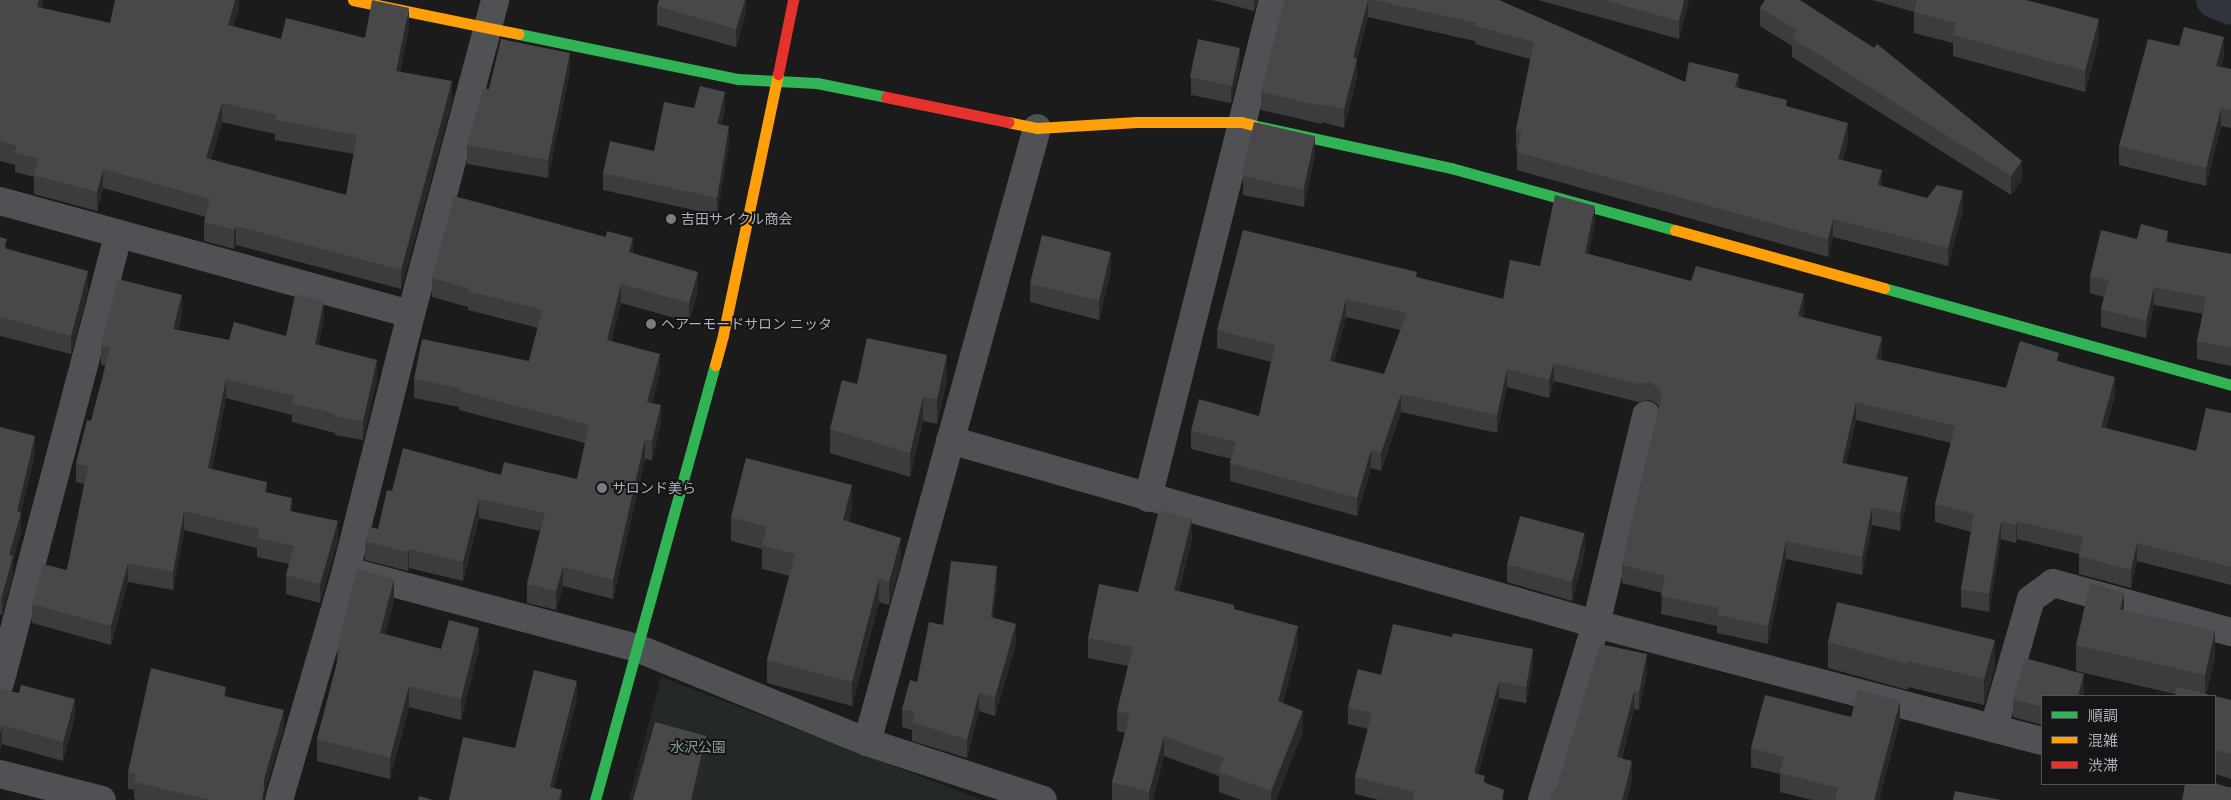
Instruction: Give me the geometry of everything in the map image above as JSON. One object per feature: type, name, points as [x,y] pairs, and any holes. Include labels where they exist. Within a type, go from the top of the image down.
[{"type":"street","points":[[353,0],[738,78],[817,83],[1037,128],[1137,122],[1241,122],[1451,168],[2231,385]]},
{"type":"street","points":[[279,800],[346,571],[411,314],[495,0]]},
{"type":"street","points":[[596,800],[723,336],[794,0]]},
{"type":"street","points":[[1148,498],[1273,0]]},
{"type":"street","points":[[867,742],[1037,128]]},
{"type":"street","points":[[0,201],[411,314]]},
{"type":"street","points":[[0,683],[120,234]]},
{"type":"street","points":[[1542,800],[1596,624],[1646,415]]},
{"type":"street","points":[[950,440],[1148,498],[1596,624],[2041,741]]},
{"type":"street","points":[[346,571],[637,648],[867,742],[1043,800]]},
{"type":"street","points":[[1994,727],[2031,599],[2053,583],[2231,632]]},
{"type":"street","points":[[0,774],[102,800]]},
{"type":"green space","name":"水沢公園","points":[[661,677],[982,800],[629,800]]},
{"type":"building","points":[[0,0],[39,0],[37,7],[110,23],[115,0],[235,0],[228,25],[281,39],[286,18],[365,38],[372,0],[409,8],[396,71],[452,81],[401,270],[236,226],[234,230],[204,222],[210,199],[103,169],[97,192],[34,175],[38,158],[15,153],[17,146],[0,141]],"holes":[[[222,103],[276,115],[275,120],[357,135],[346,195],[206,158]]]},
{"type":"building","points":[[659,0],[745,0],[736,29],[657,6]]},
{"type":"building","points":[[1285,0],[1368,0],[1353,57],[1357,59],[1344,109],[1261,92]]},
{"type":"building","points":[[1374,0],[1499,0],[1685,82],[1689,62],[1739,74],[1735,87],[1787,100],[1786,106],[1848,123],[1838,159],[1882,170],[1878,185],[1927,198],[1937,185],[1963,191],[1948,248],[1833,219],[1828,239],[1517,152],[1522,131],[1516,130],[1534,42],[1475,26],[1476,23]]},
{"type":"building","points":[[1604,0],[1684,0],[1679,21]]},
{"type":"building","points":[[1765,0],[1800,0],[1874,48],[1877,44],[2022,161],[2011,176],[1792,38],[1797,30],[1760,8]]},
{"type":"building","points":[[1917,0],[2026,0],[2099,19],[2085,71],[1953,35],[1956,23],[1914,12]]},
{"type":"building","points":[[2184,27],[2224,37],[2216,66],[2231,69],[2231,110],[2221,108],[2206,168],[2119,146],[2148,39],[2179,46]]},
{"type":"building","points":[[501,39],[570,53],[548,160],[467,145],[483,88],[489,89]]},
{"type":"building","points":[[1198,39],[1240,48],[1232,86],[1190,77]]},
{"type":"building","points":[[700,86],[725,92],[717,124],[729,126],[717,198],[603,173],[610,141],[654,151],[664,102],[694,108]]},
{"type":"building","points":[[1254,122],[1315,136],[1303,190],[1242,176]]},
{"type":"building","points":[[1555,195],[1595,206],[1585,253],[1691,281],[1696,266],[1804,294],[1798,316],[1882,337],[1876,359],[2006,388],[2020,341],[2059,353],[2057,361],[2115,377],[2101,427],[2196,451],[2206,408],[2231,413],[2231,567],[2137,543],[2131,570],[2079,556],[2083,537],[2017,521],[2016,525],[2001,521],[1989,594],[1961,589],[1974,514],[1935,504],[1955,426],[1856,402],[1842,463],[1908,477],[1900,513],[1872,507],[1862,557],[1786,541],[1768,626],[1717,615],[1719,608],[1661,596],[1665,576],[1622,565],[1661,401],[1661,392],[1657,386],[1650,382],[1638,384],[1554,363],[1549,380],[1507,369],[1497,415],[1401,394],[1381,453],[1371,450],[1357,498],[1230,463],[1236,442],[1191,431],[1199,399],[1259,416],[1275,345],[1217,330],[1243,230],[1417,272],[1416,277],[1503,299],[1510,260],[1540,266]],"holes":[[[1346,299],[1407,313],[1384,374],[1330,361]]]},
{"type":"building","points":[[454,196],[606,237],[607,231],[633,238],[629,252],[698,272],[689,303],[621,284],[607,340],[660,354],[647,402],[661,405],[652,441],[645,439],[613,580],[563,567],[556,591],[527,584],[545,513],[479,499],[463,562],[409,549],[408,552],[365,541],[369,527],[378,529],[387,490],[392,491],[403,448],[501,475],[504,462],[577,479],[589,425],[459,391],[460,388],[414,379],[422,339],[529,361],[542,310],[468,291],[468,288],[432,278]]},
{"type":"building","points":[[2141,224],[2168,231],[2166,242],[2231,254],[2231,348],[2197,341],[2206,297],[2154,287],[2146,321],[2101,309],[2109,280],[2090,276],[2101,230],[2137,239]]},
{"type":"building","points":[[1042,235],[1111,252],[1099,301],[1030,284]]},
{"type":"building","points":[[0,237],[7,239],[4,248],[88,271],[71,336],[0,317]]},
{"type":"building","points":[[118,279],[182,295],[173,329],[229,340],[234,322],[286,336],[295,295],[324,301],[315,344],[377,360],[363,421],[335,416],[335,414],[292,403],[294,396],[226,379],[208,468],[267,482],[265,492],[292,498],[290,511],[338,521],[320,584],[286,575],[294,546],[257,538],[259,529],[184,511],[173,572],[128,563],[111,626],[32,604],[43,564],[67,570],[88,466],[76,463],[87,420],[91,421],[110,348],[101,346]]},
{"type":"building","points":[[867,338],[947,355],[937,399],[923,397],[910,453],[830,429],[842,380],[857,384]]},
{"type":"building","points":[[0,427],[35,436],[17,511],[21,513],[9,555],[13,556],[2,596],[0,596]]},
{"type":"building","points":[[746,458],[852,485],[843,520],[901,538],[889,582],[879,579],[852,682],[767,660],[795,554],[762,545],[767,527],[731,517]]},
{"type":"building","points":[[1159,510],[1192,519],[1174,590],[1234,605],[1234,609],[1298,626],[1278,701],[1303,711],[1271,791],[1219,772],[1224,758],[1164,736],[1149,792],[1112,782],[1130,714],[1117,711],[1133,647],[1088,638],[1099,584],[1138,592]]},
{"type":"building","points":[[1520,516],[1585,533],[1572,582],[1507,564]]},
{"type":"building","points":[[951,561],[997,566],[991,617],[1016,624],[995,697],[979,693],[967,740],[912,722],[915,712],[902,709],[910,680],[917,682],[929,622],[943,625]]},
{"type":"building","points":[[357,569],[394,579],[380,633],[441,649],[449,620],[479,628],[461,699],[409,686],[390,758],[317,739],[340,651],[337,650]]},
{"type":"building","points":[[2090,583],[2124,593],[2120,609],[2215,631],[2205,675],[2076,645]]},
{"type":"building","points":[[1837,602],[1995,640],[1984,679],[1908,661],[1908,664],[1828,642]]},
{"type":"building","points":[[1393,624],[1452,637],[1453,633],[1533,649],[1526,687],[1499,681],[1474,773],[1485,776],[1483,782],[1504,790],[1502,800],[1413,800],[1414,792],[1355,777],[1372,713],[1348,707],[1358,669],[1381,675]]},
{"type":"building","points":[[1600,644],[1647,654],[1639,692],[1634,691],[1617,757],[1632,761],[1622,800],[1550,800],[1557,786]]},
{"type":"building","points":[[2025,658],[2084,674],[2078,695],[2041,695],[2041,707],[2013,699]]},
{"type":"building","points":[[151,668],[226,687],[224,696],[284,710],[264,779],[262,800],[211,800],[134,782],[136,774],[128,772]]},
{"type":"building","points":[[534,670],[577,681],[550,787],[562,790],[559,800],[449,800],[463,737],[515,748]]},
{"type":"building","points":[[21,685],[75,699],[63,742],[2,725],[0,734],[0,689],[19,693]]},
{"type":"building","points":[[2177,687],[2210,695],[2175,695]]},
{"type":"building","points":[[1858,690],[1900,701],[1874,800],[1835,800],[1838,788],[1780,773],[1784,757],[1751,748],[1765,695],[1851,717]]},
{"type":"building","points":[[2216,696],[2231,700],[2231,754],[2216,750]]},
{"type":"building","points":[[655,722],[706,736],[691,800],[633,800]]},
{"type":"building","points":[[2216,783],[2231,787],[2231,800],[2182,800],[2185,785],[2216,785]]},
{"type":"building","points":[[1955,791],[2001,800],[1953,800]]},
{"type":"building","points":[[419,796],[433,800],[418,800]]},
{"type":"waterway","points":[[2214,0],[2231,7]]},
{"type":"traffic: fast","points":[[519,34],[738,79],[817,83],[886,97]]},
{"type":"traffic: fast","points":[[1253,125],[1451,168],[1675,230]]},
{"type":"traffic: fast","points":[[1884,288],[2231,385]]},
{"type":"traffic: fast","points":[[595,800],[715,365]]},
{"type":"traffic: slow","points":[[353,0],[519,34]]},
{"type":"traffic: slow","points":[[715,365],[778,74]]},
{"type":"traffic: slow","points":[[1008,122],[1037,128],[1137,122],[1241,122],[1253,125]]},
{"type":"traffic: slow","points":[[1675,230],[1884,288]]},
{"type":"traffic: jam","points":[[778,74],[793,0]]},
{"type":"traffic: jam","points":[[886,97],[1008,122]]},
{"type":"place","name":"吉田サイクル商会","points":[[671,219]]},
{"type":"place","name":"ヘアーモードサロン ニッタ","points":[[651,324]]},
{"type":"place","name":"サロンド美ら","points":[[602,488]]}]
